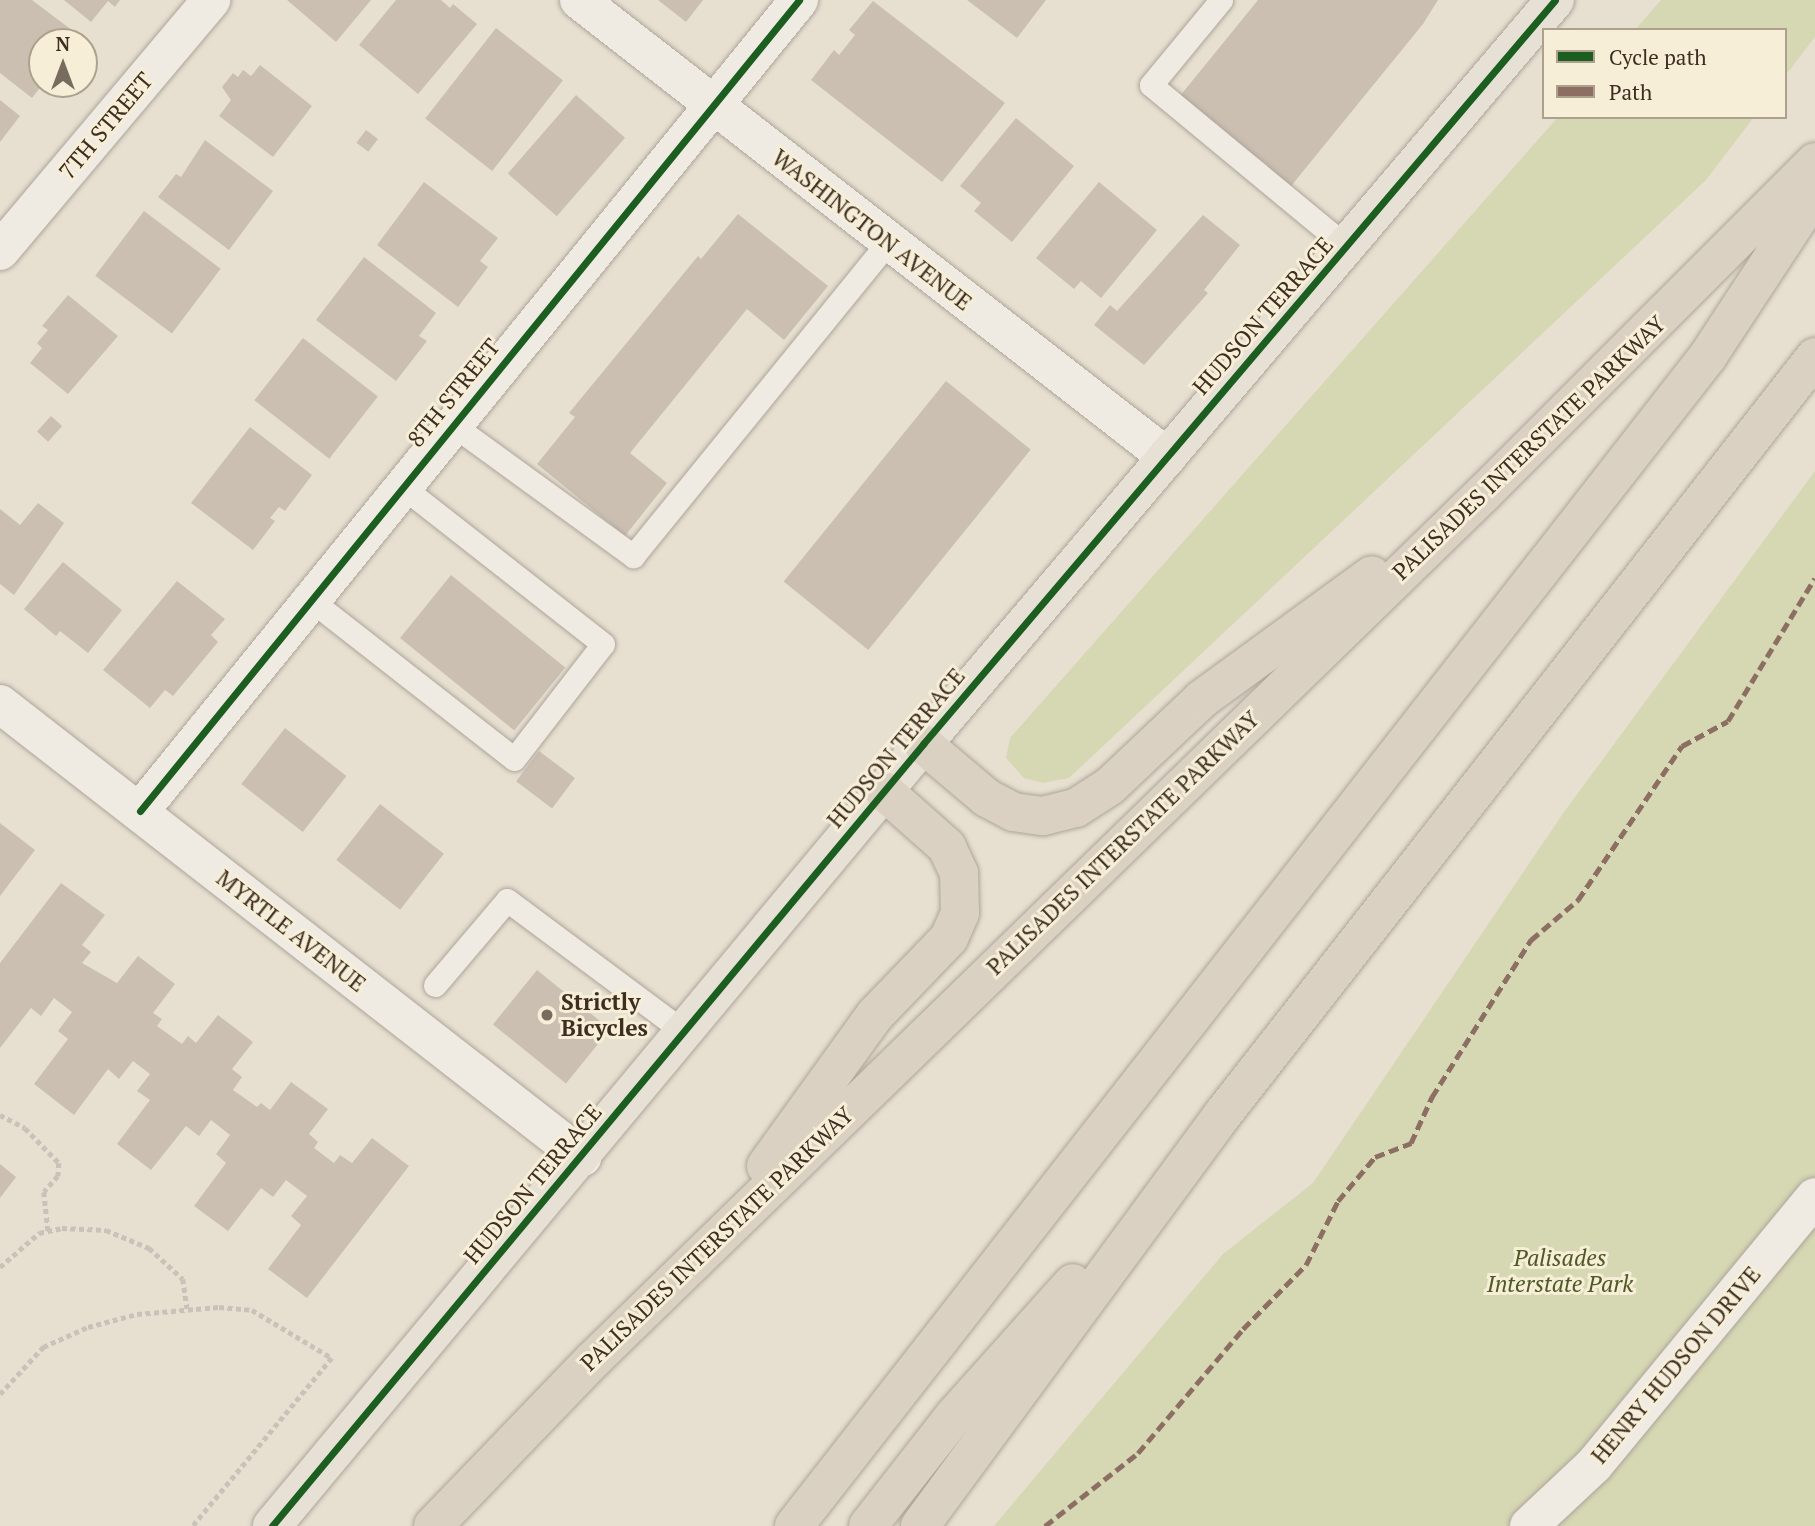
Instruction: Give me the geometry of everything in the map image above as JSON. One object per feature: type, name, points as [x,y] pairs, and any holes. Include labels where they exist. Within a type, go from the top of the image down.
[{"type":"highway","name":"PALISADES INTERSTATE PARKWAY","points":[[433,1526],[705,1250],[1485,493],[1815,162]]},
{"type":"highway","points":[[794,1526],[1708,356],[1815,193]]},
{"type":"highway","points":[[920,1526],[1223,1114],[1815,357]]},
{"type":"highway","points":[[923,744],[987,798],[1013,812],[1043,816],[1076,808],[1110,786],[1202,699],[1485,493]]},
{"type":"highway","points":[[705,1250],[875,1015],[939,950],[956,925],[961,900],[954,859],[939,837],[884,791]]},
{"type":"highway","points":[[868,1526],[954,1416],[1223,1114]]},
{"type":"main road","name":"HUDSON TERRACE","points":[[272,1526],[582,1157],[923,744],[1348,248],[1555,0]]},
{"type":"street","name":"7TH STREET","points":[[0,251],[211,0]]},
{"type":"street","name":"WASHINGTON AVENUE","points":[[579,0],[711,106],[1167,457]]},
{"type":"street","name":"8TH STREET","points":[[140,811],[799,0]]},
{"type":"street","name":"MYRTLE AVENUE","points":[[0,704],[582,1157]]},
{"type":"street","name":"HENRY HUDSON DRIVE","points":[[1529,1526],[1594,1465],[1815,1196]]},
{"type":"lane","points":[[1221,0],[1152,85],[1348,248]]},
{"type":"lane","points":[[453,425],[634,556],[888,242]]},
{"type":"lane","points":[[312,601],[514,759],[604,644],[403,488]]},
{"type":"lane","points":[[435,985],[507,900],[684,1032]]},
{"type":"path","points":[[0,1115],[24,1128],[59,1163],[58,1176],[44,1192],[48,1231]]},
{"type":"path","points":[[0,1267],[14,1250],[48,1231],[106,1230],[149,1248],[183,1279],[187,1309]]},
{"type":"path","points":[[0,1394],[43,1347],[125,1317],[187,1309],[252,1310],[332,1358],[193,1526]]},
{"type":"green space","points":[[1661,0],[1815,0],[1815,37],[1787,73],[1787,28],[1637,28]]},
{"type":"green space","points":[[1556,119],[1752,119],[1706,180],[1069,778],[1043,783],[1024,778],[1006,758],[1010,738]]},
{"type":"green space","name":"Palisades Interstate Park","points":[[1815,471],[1815,1526],[994,1526],[1223,1254],[1313,1183],[1564,812]]},
{"type":"building","points":[[0,0],[32,0],[69,28],[28,28],[28,95],[0,73]]},
{"type":"building","points":[[64,0],[120,0],[115,7],[108,1],[91,22]]},
{"type":"building","points":[[287,0],[371,0],[336,42]]},
{"type":"building","points":[[396,0],[441,0],[450,8],[453,4],[477,24],[418,94],[359,45]]},
{"type":"building","points":[[658,0],[703,0],[686,22]]},
{"type":"building","points":[[967,0],[1046,0],[1017,38]]},
{"type":"building","points":[[1258,0],[1438,0],[1423,24],[1287,191],[1263,171],[1268,165],[1175,102]]},
{"type":"building","points":[[873,1],[1005,103],[942,182],[811,80],[834,50],[839,55],[855,35],[849,30]]},
{"type":"building","points":[[496,28],[563,80],[492,171],[425,119]]},
{"type":"building","points":[[260,65],[312,106],[273,157],[219,116],[231,100],[222,87],[233,73],[238,77],[243,70],[251,76]]},
{"type":"building","points":[[576,95],[625,138],[557,216],[508,173]]},
{"type":"building","points":[[0,100],[20,116],[0,142]]},
{"type":"building","points":[[1016,118],[1074,166],[1012,242],[974,211],[981,203],[960,186]]},
{"type":"building","points":[[366,130],[378,139],[368,152],[356,143]]},
{"type":"building","points":[[205,140],[273,191],[229,250],[158,197],[176,174],[181,177]]},
{"type":"building","points":[[424,182],[498,238],[480,261],[488,267],[458,307],[377,245]]},
{"type":"building","points":[[1099,182],[1157,230],[1101,298],[1081,281],[1074,289],[1036,258]]},
{"type":"building","points":[[144,211],[221,269],[172,333],[95,276]]},
{"type":"building","points":[[738,214],[828,286],[784,340],[747,309],[630,453],[667,483],[625,536],[537,464],[575,417],[569,413],[698,256],[701,259]]},
{"type":"building","points":[[1203,215],[1240,245],[1204,290],[1208,293],[1144,365],[1094,325],[1110,305],[1117,311]]},
{"type":"building","points":[[364,257],[436,313],[419,336],[427,341],[396,381],[316,320]]},
{"type":"building","points":[[68,295],[118,336],[68,394],[30,363],[42,348],[37,343],[48,330],[42,326]]},
{"type":"building","points":[[303,338],[378,396],[329,459],[254,400]]},
{"type":"building","points":[[946,381],[1031,450],[868,650],[784,582]]},
{"type":"building","points":[[51,416],[62,426],[48,442],[37,432]]},
{"type":"building","points":[[250,427],[312,475],[285,511],[279,507],[270,518],[275,521],[253,550],[191,503]]},
{"type":"building","points":[[38,503],[64,523],[14,595],[0,584],[0,509],[20,525]]},
{"type":"building","points":[[63,562],[122,610],[88,653],[60,631],[56,636],[24,609]]},
{"type":"building","points":[[451,575],[565,668],[514,730],[400,638]]},
{"type":"building","points":[[177,581],[225,619],[211,635],[218,642],[173,696],[165,690],[150,708],[103,670]]},
{"type":"building","points":[[285,728],[346,776],[303,832],[241,784]]},
{"type":"building","points":[[539,751],[575,778],[552,808],[516,781]]},
{"type":"building","points":[[380,804],[444,854],[400,910],[336,860]]},
{"type":"building","points":[[0,823],[35,850],[0,896]]},
{"type":"building","points":[[61,883],[105,915],[82,945],[91,952],[82,963],[117,983],[138,956],[175,984],[153,1013],[162,1019],[157,1026],[182,1044],[188,1036],[196,1043],[218,1015],[253,1042],[232,1069],[242,1077],[233,1090],[257,1107],[261,1103],[270,1110],[291,1082],[328,1109],[309,1134],[318,1142],[314,1148],[334,1163],[340,1155],[352,1163],[372,1138],[409,1166],[307,1298],[268,1269],[301,1225],[291,1216],[307,1196],[286,1180],[273,1197],[261,1188],[228,1231],[194,1206],[226,1163],[216,1154],[230,1135],[211,1120],[199,1136],[186,1126],[151,1170],[117,1144],[150,1100],[137,1091],[150,1074],[133,1061],[119,1079],[108,1069],[74,1115],[34,1084],[68,1039],[58,1031],[72,1012],[54,998],[41,1016],[31,1008],[0,1048],[0,963]]},
{"type":"building","points":[[537,970],[610,1029],[566,1084],[493,1024]]},
{"type":"building","points":[[0,1164],[16,1177],[0,1198]]},
{"type":"marked path","points":[[1045,1526],[1138,1453],[1243,1329],[1306,1265],[1338,1201],[1375,1157],[1411,1143],[1432,1097],[1531,940],[1578,900],[1682,746],[1728,721],[1815,578]]},
{"type":"cycle path","points":[[140,811],[799,0]]},
{"type":"cycle path","points":[[272,1526],[923,744],[1555,0]]},
{"type":"place","name":"Strictly Bicycles","points":[[547,1015]]}]
